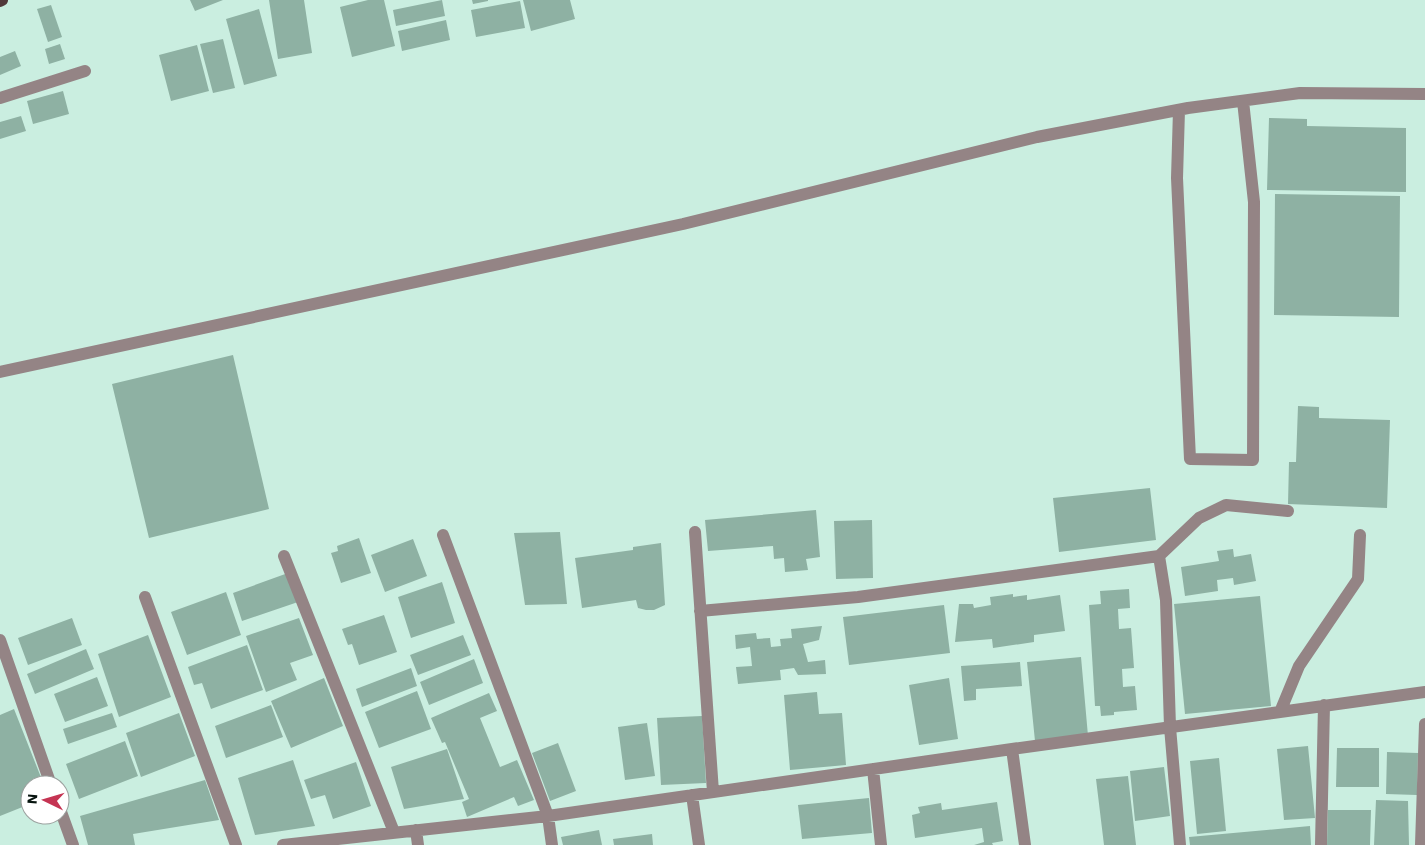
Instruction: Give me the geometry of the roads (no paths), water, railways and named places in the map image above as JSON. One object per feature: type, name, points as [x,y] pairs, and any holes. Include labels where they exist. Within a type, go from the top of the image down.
[{"type":"street","points":[[0,98],[85,71]]},
{"type":"street","points":[[0,372],[683,224],[1037,137],[1179,110],[1300,93],[1425,94]]},
{"type":"street","points":[[1179,110],[1177,178],[1190,459],[1253,460],[1254,202],[1243,101]]},
{"type":"street","points":[[700,611],[858,597],[1160,556],[1199,518],[1226,505],[1288,510]]},
{"type":"street","points":[[695,532],[713,792]]},
{"type":"street","points":[[444,535],[548,816],[552,845]]},
{"type":"street","points":[[1280,712],[1298,666],[1358,579],[1360,536]]},
{"type":"street","points":[[284,556],[394,832]]},
{"type":"street","points":[[1160,556],[1166,600],[1170,726],[1180,845]]},
{"type":"street","points":[[145,597],[236,845]]},
{"type":"street","points":[[0,640],[48,775]]},
{"type":"street","points":[[283,845],[548,816],[1170,726],[1425,692]]},
{"type":"street","points":[[1321,845],[1324,705]]},
{"type":"street","points":[[1421,845],[1425,724]]},
{"type":"street","points":[[1012,749],[1025,845]]},
{"type":"street","points":[[873,769],[881,845]]},
{"type":"street","points":[[692,795],[699,845]]},
{"type":"street","points":[[66,825],[73,845]]},
{"type":"street","points":[[416,830],[418,845]]}]
